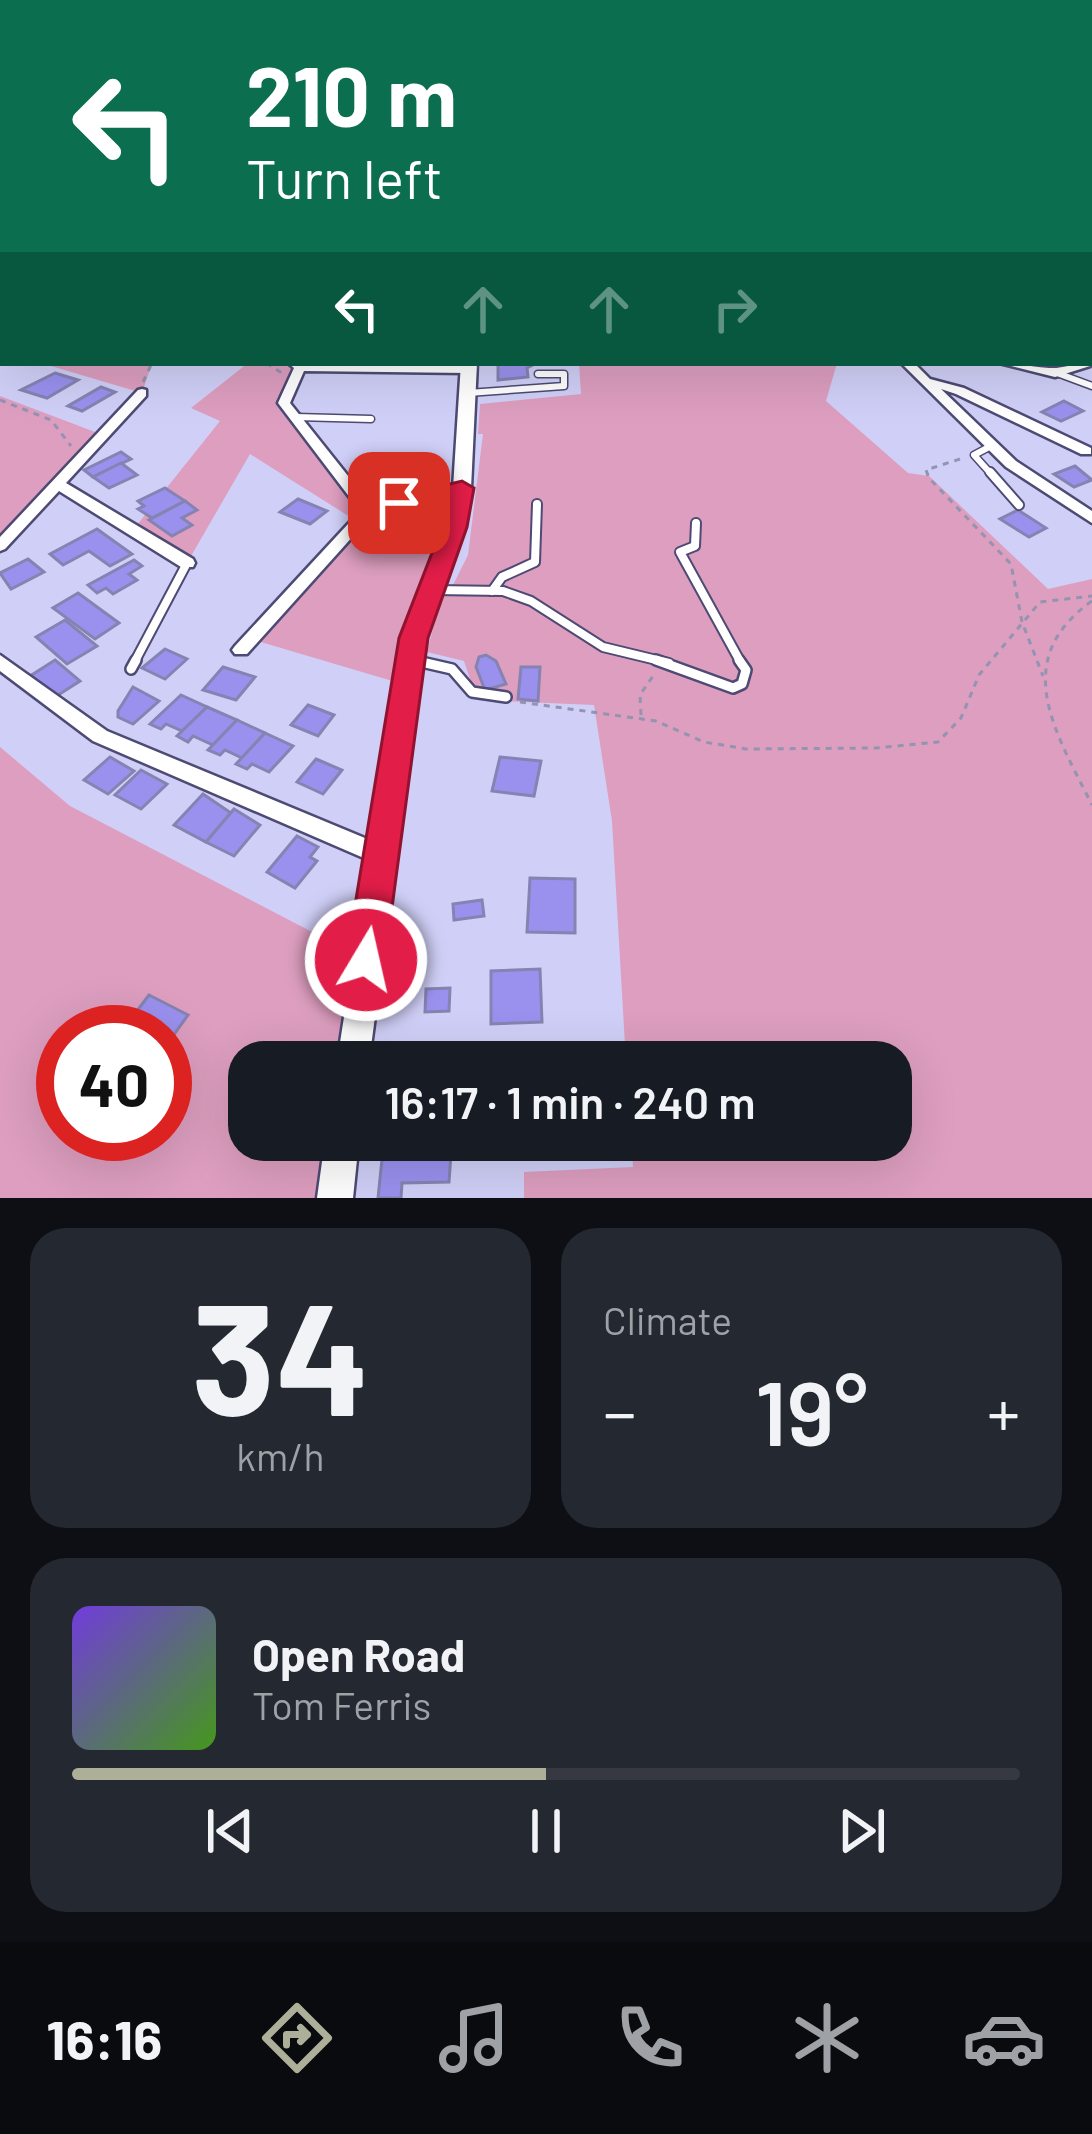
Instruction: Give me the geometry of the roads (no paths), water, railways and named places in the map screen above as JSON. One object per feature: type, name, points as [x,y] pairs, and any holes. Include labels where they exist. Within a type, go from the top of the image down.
[{"type":"street","points":[[910,366],[1037,484],[1092,518]]},
{"type":"street","points":[[1020,366],[1055,373],[1069,366]]},
{"type":"street","points":[[355,1041],[410,660],[454,527],[462,488],[459,371],[296,370],[284,403],[368,511]]},
{"type":"street","points":[[928,382],[960,391],[1086,451]]},
{"type":"street","points":[[0,546],[142,393]]},
{"type":"street","points":[[58,484],[187,563]]},
{"type":"street","points":[[241,650],[368,511],[462,488]]},
{"type":"street","points":[[0,662],[100,736],[382,855]]},
{"type":"street","points":[[335,1198],[339,1161]]},
{"type":"lane","points":[[459,371],[564,386],[563,374],[538,374]]},
{"type":"lane","points":[[1055,373],[1092,386]]},
{"type":"lane","points":[[296,417],[371,419]]},
{"type":"lane","points":[[993,446],[974,455],[1019,505]]},
{"type":"lane","points":[[492,591],[502,577],[535,562],[537,504]]},
{"type":"lane","points":[[432,590],[492,591],[531,601],[603,647],[666,662],[733,688],[742,684],[746,670],[721,634],[680,552],[695,546],[696,523]]},
{"type":"lane","points":[[131,670],[187,563]]},
{"type":"lane","points":[[410,660],[452,669],[472,692],[506,697]]}]
